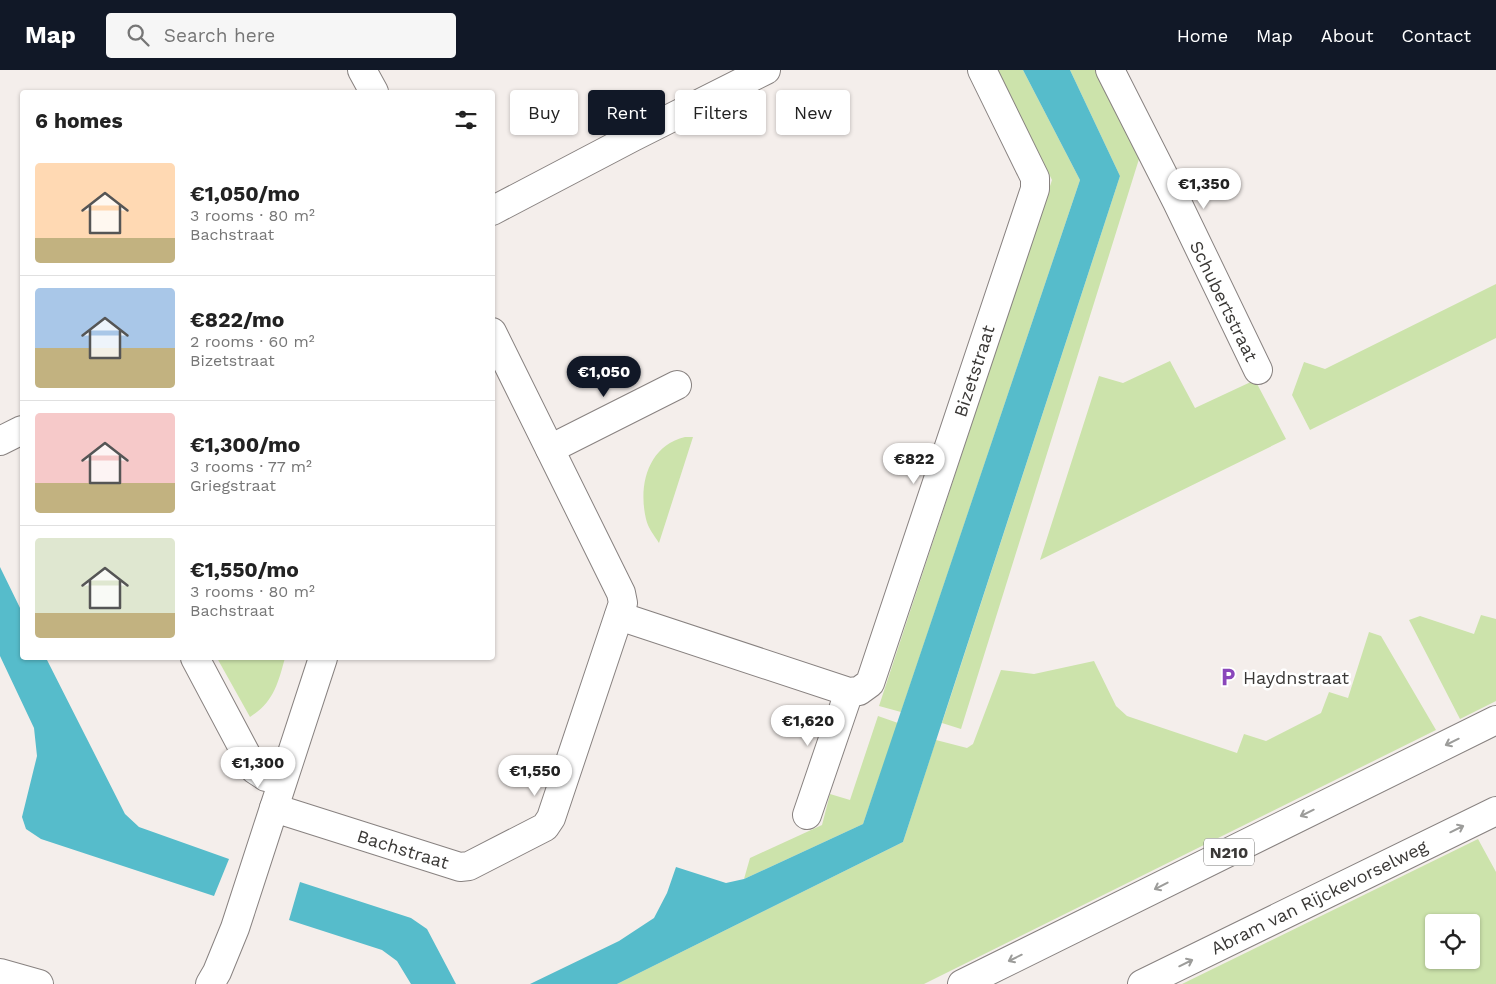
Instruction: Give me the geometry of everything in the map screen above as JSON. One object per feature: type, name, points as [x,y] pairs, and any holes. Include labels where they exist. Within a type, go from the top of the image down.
[{"type":"main road","points":[[362,70],[373,90]]},
{"type":"main road","points":[[495,209],[766,70]]},
{"type":"main road","name":"Bizetstraat","points":[[849,692],[859,691],[870,683],[1035,189],[1035,178],[982,70]]},
{"type":"main road","name":"Schubertstraat","points":[[1110,70],[1177,202],[1258,370]]},
{"type":"main road","name":"Bachstraat","points":[[274,808],[460,867],[469,866],[545,827],[551,818],[623,603],[621,593],[495,338]]},
{"type":"main road","points":[[550,449],[676,385]]},
{"type":"main road","points":[[0,441],[20,431]]},
{"type":"main road","points":[[619,616],[849,692],[808,815]]},
{"type":"main road","points":[[196,660],[254,769],[266,777],[282,781]]},
{"type":"main road","points":[[210,984],[236,928],[322,660]]},
{"type":"main road","name":"N210","points":[[962,984],[1496,720]]},
{"type":"main road","name":"Abram van Rijckevorselweg","points":[[1142,984],[1496,811]]},
{"type":"main road","points":[[0,973],[39,984]]},
{"type":"green space","points":[[998,70],[1023,70],[1080,180],[901,712],[879,706],[1052,180]]},
{"type":"green space","points":[[1070,70],[1095,70],[1139,159],[961,729],[942,723],[1120,176]]},
{"type":"green space","points":[[1496,284],[1496,338],[1310,430],[1292,395],[1304,362],[1325,369]]},
{"type":"green space","points":[[1170,361],[1195,408],[1255,380],[1286,439],[1040,560],[1099,376],[1123,383]]},
{"type":"green space","points":[[685,437],[693,437],[659,543],[646,519],[644,506],[645,480],[654,458],[662,449],[672,442]]},
{"type":"green space","points":[[1481,615],[1496,619],[1496,701],[1460,719],[1409,620],[1420,616],[1474,634]]},
{"type":"green space","points":[[1369,632],[1381,636],[1436,730],[924,984],[617,984],[903,842],[936,740],[967,748],[973,744],[1001,670],[1034,674],[1094,661],[1116,706],[1127,716],[1237,753],[1244,734],[1266,741],[1321,713],[1329,692],[1348,698]]},
{"type":"green space","points":[[218,660],[284,660],[277,684],[270,698],[265,705],[250,717]]},
{"type":"green space","points":[[878,716],[898,723],[863,824],[744,879],[750,858],[822,825],[830,794],[850,800]]},
{"type":"green space","points":[[1478,839],[1496,872],[1496,984],[1182,984]]},
{"type":"water","points":[[1023,70],[1070,70],[1120,176],[903,842],[617,984],[530,984],[619,941],[654,918],[667,893],[676,867],[726,883],[744,879],[863,824],[1080,180]]},
{"type":"water","points":[[0,567],[20,608],[20,660],[47,660],[125,814],[139,827],[229,859],[214,896],[41,839],[26,829],[22,817],[37,756],[34,728],[0,656]]},
{"type":"water","points":[[300,882],[411,918],[427,929],[456,984],[411,984],[397,961],[382,950],[289,920]]},
{"type":"place","name":"Haydnstraat","points":[[1228,677]]}]
